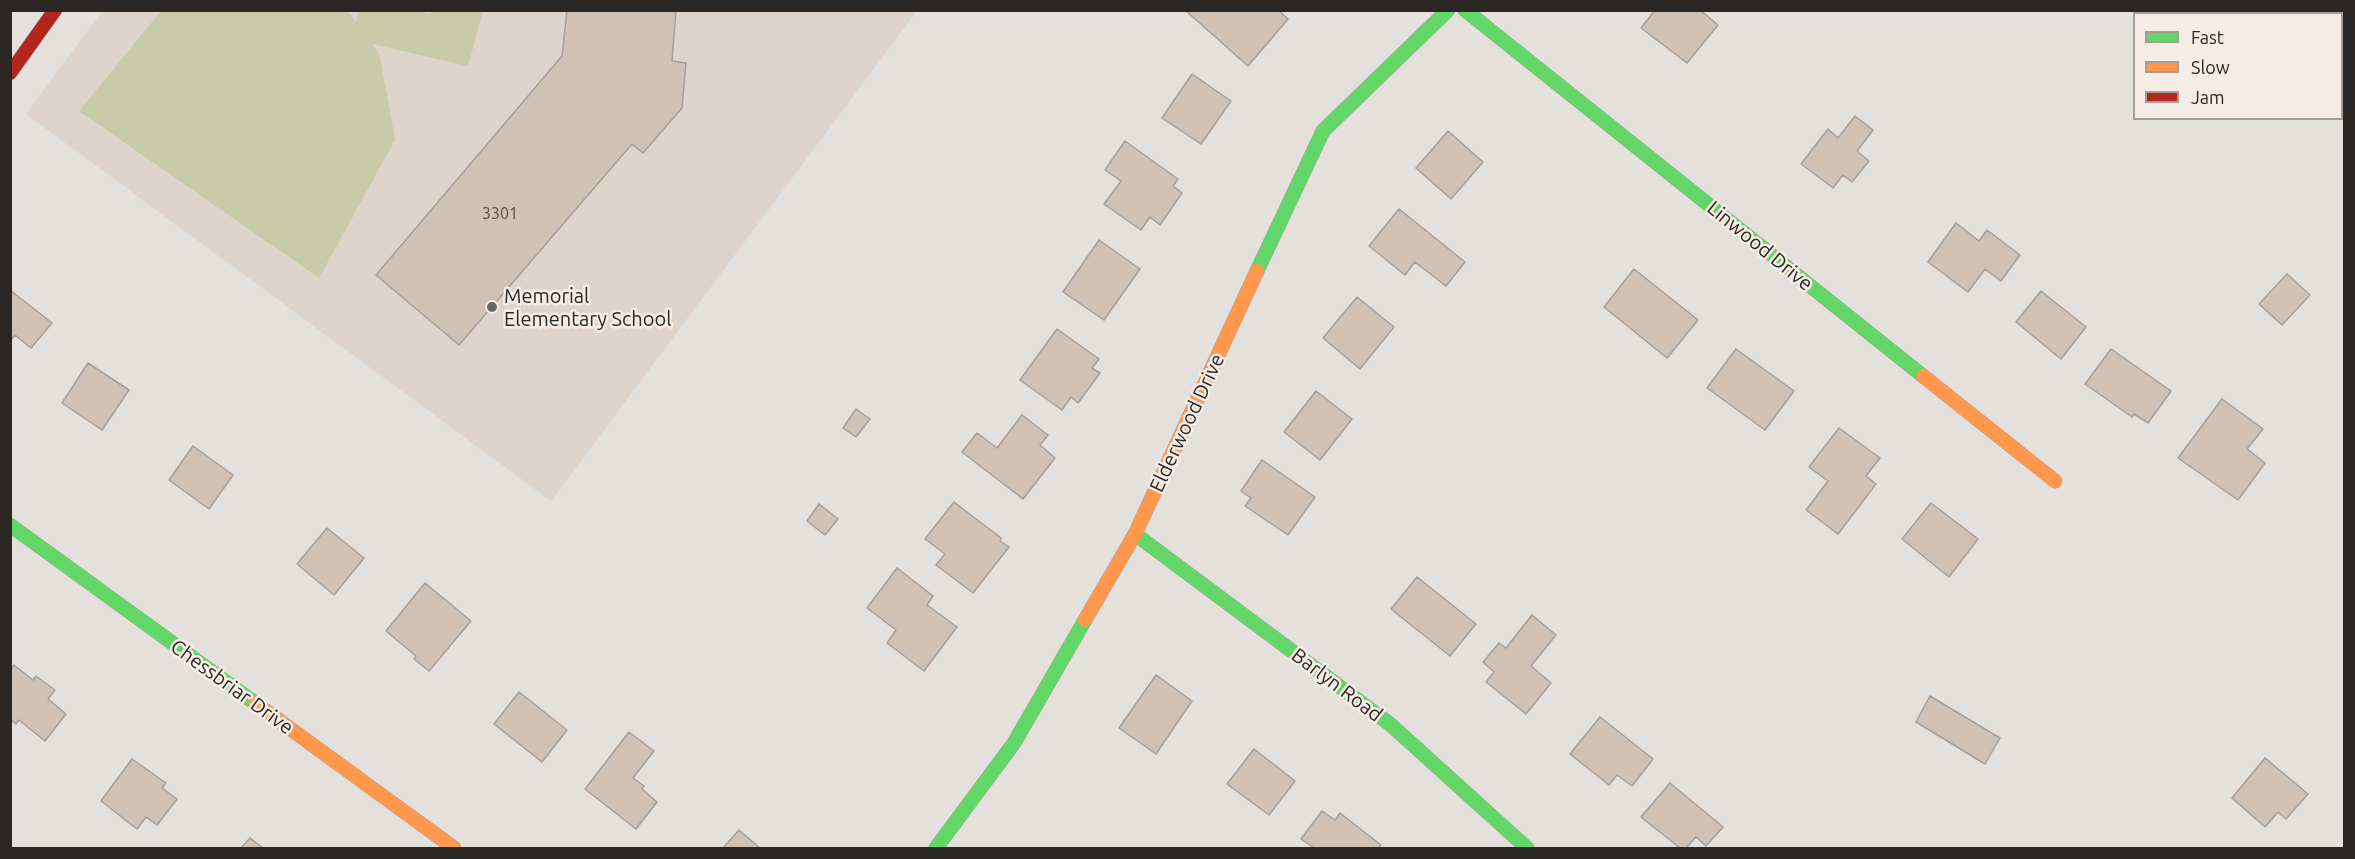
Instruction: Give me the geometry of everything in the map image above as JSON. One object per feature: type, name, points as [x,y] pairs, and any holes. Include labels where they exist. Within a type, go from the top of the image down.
[{"type":"street","points":[[10,73],[55,10]]},
{"type":"street","name":"Elderwood Drive","points":[[936,849],[1014,743],[1135,534],[1323,131],[1448,10]]},
{"type":"street","name":"Linwood Drive","points":[[1465,10],[2055,481]]},
{"type":"street","name":"Chessbriar Drive","points":[[10,525],[454,849]]},
{"type":"street","name":"Barlyn Road","points":[[1135,534],[1391,725],[1527,849]]},
{"type":"shaded area","name":"Memorial Elementary School","points":[[102,11],[917,11],[551,501],[26,114]]},
{"type":"green space","points":[[414,10],[430,14],[432,11],[483,11],[468,66],[372,44],[380,56],[395,140],[319,278],[79,111],[161,11],[347,11],[356,22],[359,11]]},
{"type":"building","name":"Memorial Elementary School","points":[[567,10],[676,10],[672,61],[686,63],[682,108],[643,153],[632,144],[459,345],[376,275],[562,56]]},
{"type":"building","points":[[1185,10],[1278,10],[1288,19],[1248,66]]},
{"type":"building","points":[[1655,10],[1700,10],[1718,25],[1687,63],[1641,28]]},
{"type":"building","points":[[1192,74],[1231,101],[1201,144],[1162,118]]},
{"type":"building","points":[[1855,116],[1873,130],[1857,151],[1869,161],[1852,182],[1843,175],[1833,188],[1801,164],[1828,129],[1838,138]]},
{"type":"building","points":[[1448,131],[1483,162],[1451,199],[1416,168]]},
{"type":"building","points":[[1125,141],[1178,179],[1173,186],[1182,193],[1160,225],[1150,217],[1141,230],[1104,204],[1121,181],[1105,170]]},
{"type":"building","points":[[1399,209],[1465,262],[1446,286],[1415,262],[1405,275],[1369,246]]},
{"type":"building","points":[[1956,223],[1979,241],[1987,230],[2020,255],[2001,281],[1985,269],[1968,292],[1928,262]]},
{"type":"building","points":[[1099,240],[1140,269],[1104,320],[1063,292]]},
{"type":"building","points":[[1634,269],[1698,320],[1667,358],[1604,307]]},
{"type":"building","points":[[2287,274],[2310,295],[2282,325],[2259,304]]},
{"type":"building","points":[[10,290],[52,323],[31,348],[15,335],[10,341]]},
{"type":"building","points":[[2041,291],[2086,327],[2061,359],[2016,322]]},
{"type":"building","points":[[1357,297],[1394,327],[1360,369],[1323,338]]},
{"type":"building","points":[[1057,329],[1099,359],[1092,368],[1100,373],[1078,403],[1071,397],[1062,410],[1020,380]]},
{"type":"building","points":[[1736,349],[1794,391],[1765,430],[1707,388]]},
{"type":"building","points":[[2111,349],[2171,391],[2148,423],[2134,414],[2132,417],[2085,384]]},
{"type":"building","points":[[88,363],[129,390],[102,430],[62,403]]},
{"type":"building","points":[[1316,391],[1352,419],[1320,460],[1284,432]]},
{"type":"building","points":[[2222,399],[2263,429],[2247,449],[2265,463],[2238,500],[2178,458]]},
{"type":"building","points":[[856,409],[870,419],[856,437],[843,428]]},
{"type":"building","points":[[1022,415],[1048,435],[1040,445],[1055,458],[1023,499],[962,452],[977,433],[997,448]]},
{"type":"building","points":[[1839,428],[1880,458],[1866,476],[1876,484],[1838,534],[1806,510],[1828,481],[1809,467]]},
{"type":"building","points":[[193,446],[233,475],[209,509],[169,480]]},
{"type":"building","points":[[1262,460],[1315,497],[1288,535],[1245,506],[1251,498],[1241,491]]},
{"type":"building","points":[[954,502],[1001,538],[1000,541],[1009,547],[973,593],[936,565],[945,554],[925,539]]},
{"type":"building","points":[[1931,503],[1978,539],[1949,577],[1902,539]]},
{"type":"building","points":[[819,504],[838,519],[825,535],[807,521]]},
{"type":"building","points":[[327,528],[364,558],[334,595],[297,564]]},
{"type":"building","points":[[897,568],[933,596],[927,605],[957,627],[924,671],[887,643],[896,630],[867,608]]},
{"type":"building","points":[[1417,577],[1476,624],[1450,656],[1391,609]]},
{"type":"building","points":[[425,583],[471,621],[429,671],[414,659],[416,656],[386,631]]},
{"type":"building","points":[[1532,615],[1556,635],[1531,666],[1551,683],[1526,714],[1486,682],[1494,672],[1483,662],[1499,643],[1506,648]]},
{"type":"building","points":[[14,665],[33,680],[36,676],[55,690],[48,699],[66,714],[45,741],[19,720],[16,724],[10,719],[10,670]]},
{"type":"building","points":[[1156,675],[1192,701],[1156,754],[1119,728]]},
{"type":"building","points":[[519,692],[567,730],[542,762],[494,724]]},
{"type":"building","points":[[1930,696],[2000,738],[1985,764],[1916,722]]},
{"type":"building","points":[[1600,717],[1653,759],[1632,786],[1617,775],[1609,785],[1570,754]]},
{"type":"building","points":[[629,732],[654,751],[633,778],[644,786],[642,789],[657,802],[636,829],[585,789]]},
{"type":"building","points":[[1254,749],[1295,781],[1269,815],[1227,784]]},
{"type":"building","points":[[2265,758],[2308,794],[2286,819],[2278,812],[2265,827],[2232,798]]},
{"type":"building","points":[[132,759],[166,783],[162,788],[177,799],[157,825],[146,817],[137,829],[101,801]]},
{"type":"building","points":[[1670,783],[1723,827],[1706,846],[1696,837],[1686,848],[1680,848],[1641,817]]},
{"type":"building","points":[[1322,811],[1335,820],[1340,813],[1381,845],[1378,848],[1314,848],[1301,839]]},
{"type":"building","points":[[739,830],[760,848],[723,848]]},
{"type":"building","points":[[250,838],[263,848],[241,848]]},
{"type":"traffic: fast","points":[[1257,271],[1323,131],[1448,10]]},
{"type":"traffic: fast","points":[[1465,10],[1923,376]]},
{"type":"traffic: fast","points":[[10,525],[255,703]]},
{"type":"traffic: fast","points":[[1135,534],[1391,725],[1527,848]]},
{"type":"traffic: fast","points":[[936,848],[1014,743],[1085,620]]},
{"type":"traffic: slow","points":[[1085,620],[1135,534],[1257,271]]},
{"type":"traffic: slow","points":[[1923,376],[2055,481]]},
{"type":"traffic: slow","points":[[255,703],[454,848]]},
{"type":"traffic: jam","points":[[10,73],[55,10]]},
{"type":"place","name":"Memorial Elementary School","points":[[492,307]]}]
